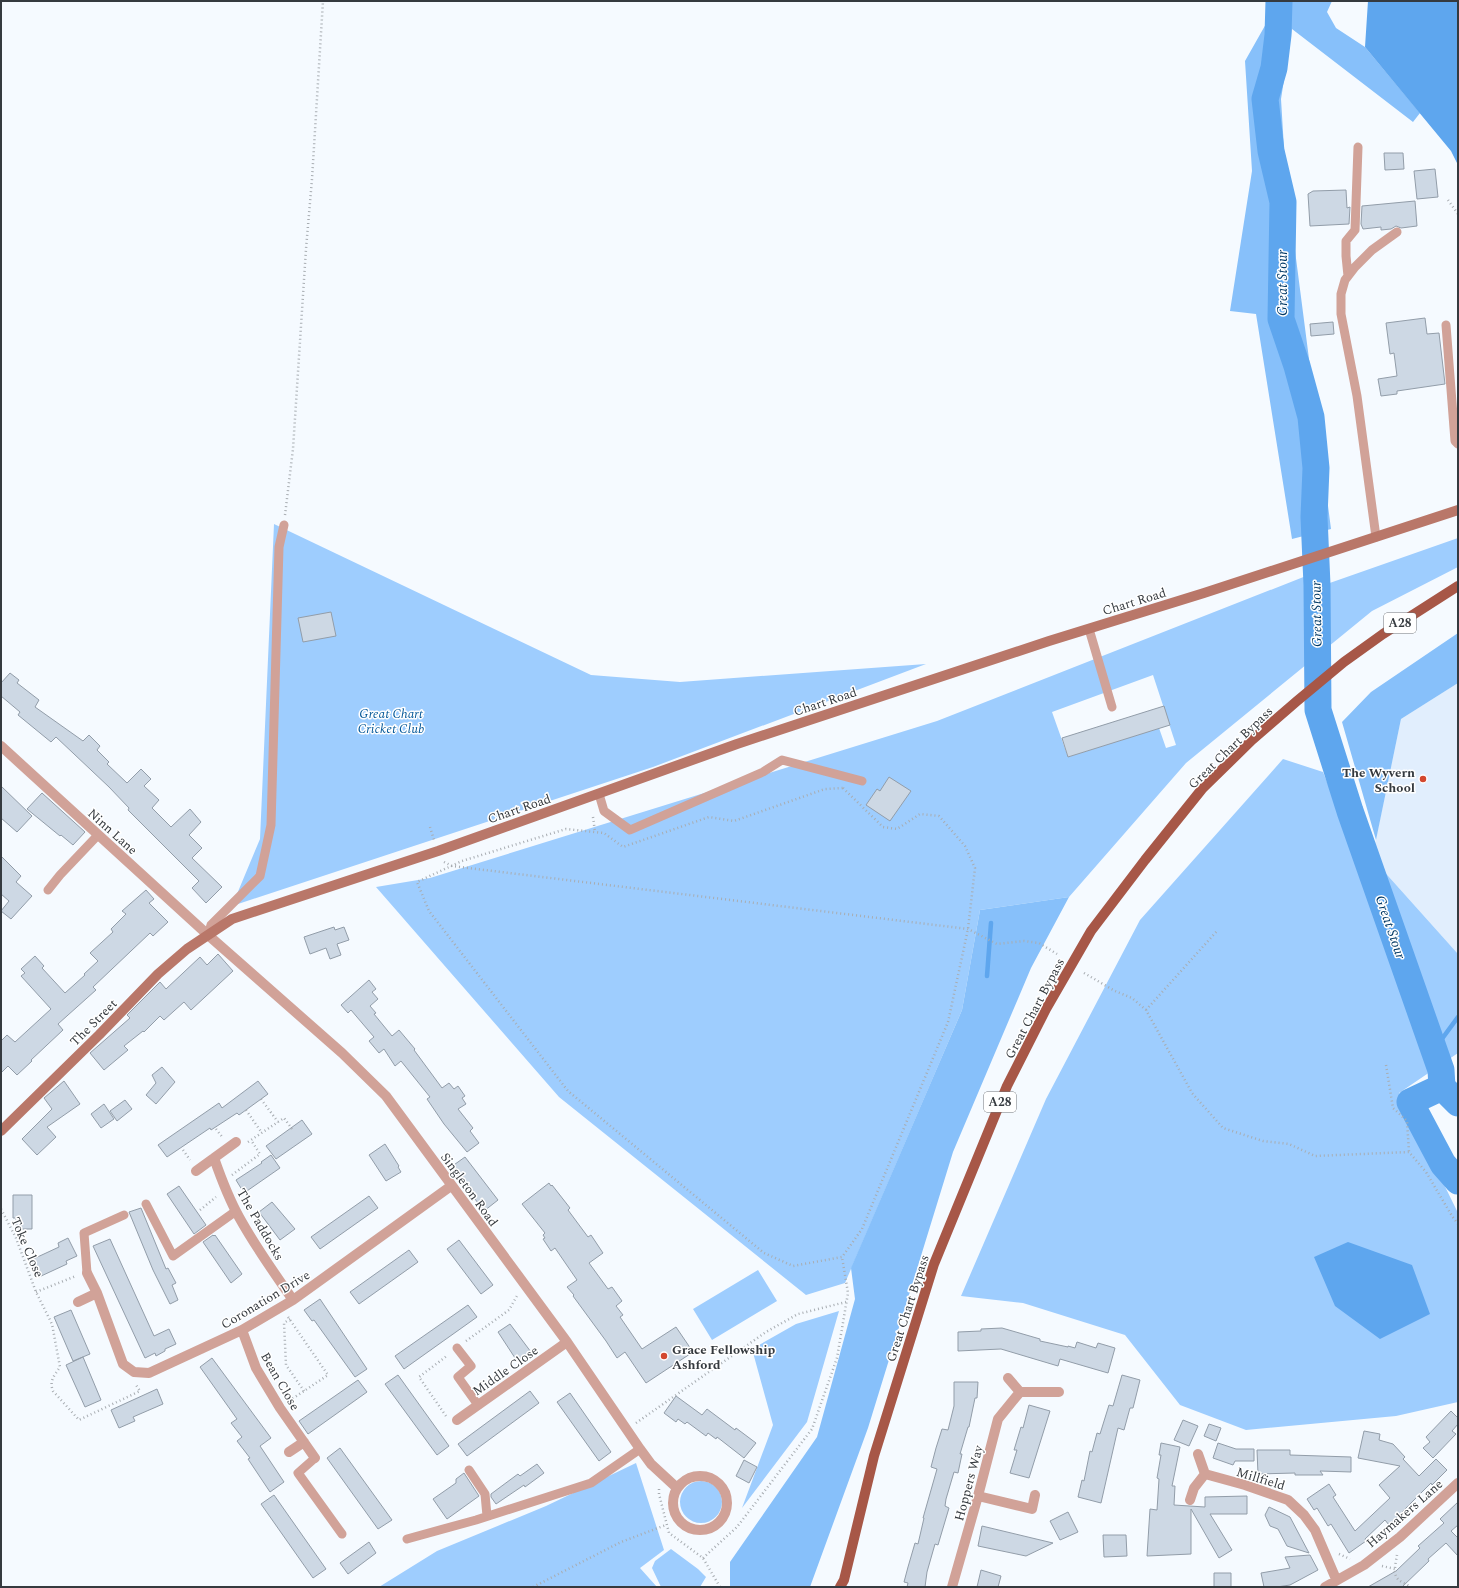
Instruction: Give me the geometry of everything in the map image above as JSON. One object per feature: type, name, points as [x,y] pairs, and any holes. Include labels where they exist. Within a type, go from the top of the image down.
[{"type":"main road","name":"Great Chart Bypass","points":[[843,1585],[874,1456],[934,1264],[1007,1086],[1046,1010],[1091,931],[1144,860],[1202,789],[1252,740],[1344,662],[1383,634],[1458,586]]},
{"type":"street","name":"Chart Road","points":[[208,935],[232,919],[438,851],[737,744],[1458,510]]},
{"type":"street","name":"Ninn Lane","points":[[1,746],[208,935]]},
{"type":"street","name":"The Street","points":[[1,1131],[94,1040],[158,974],[187,949],[208,935]]},
{"type":"street","name":"Singleton Road","points":[[208,935],[342,1053],[386,1096],[567,1342],[651,1464],[677,1488]]},
{"type":"street","points":[[195,1167],[214,1158],[236,1142]]},
{"type":"street","name":"The Paddocks","points":[[214,1158],[224,1186],[236,1211],[258,1249],[293,1300]]},
{"type":"street","name":"Coronation Drive","points":[[127,1368],[134,1372],[149,1373],[242,1330],[293,1300],[452,1186]]},
{"type":"street","points":[[87,1273],[98,1293],[120,1358],[127,1368]]},
{"type":"street","points":[[78,1302],[98,1293]]},
{"type":"street","name":"Bean Close","points":[[242,1330],[256,1368],[280,1408],[316,1458]]},
{"type":"street","name":"Middle Close","points":[[457,1420],[567,1342]]},
{"type":"street","points":[[1008,1378],[1020,1392],[1059,1392]]},
{"type":"street","name":"Hoppers Way","points":[[952,1587],[998,1419],[1020,1392]]},
{"type":"street","points":[[289,1452],[304,1442]]},
{"type":"street","points":[[1190,1500],[1194,1488],[1205,1474],[1198,1454]]},
{"type":"street","name":"Millfield","points":[[1205,1474],[1245,1485],[1288,1500],[1315,1530],[1336,1579]]},
{"type":"street","points":[[692,1476],[707,1476],[714,1479],[720,1484],[726,1493],[728,1505],[723,1519],[712,1528],[704,1530],[694,1530],[682,1524],[674,1513],[672,1499],[677,1488],[685,1479],[692,1476]]},
{"type":"street","name":"Haymakers Lane","points":[[1325,1587],[1369,1560],[1400,1537],[1458,1483]]},
{"type":"street","points":[[978,1496],[1032,1509],[1035,1495]]},
{"type":"lane","points":[[1348,276],[1346,242],[1355,230],[1358,147]]},
{"type":"lane","points":[[1376,537],[1357,396],[1341,314],[1341,294],[1345,280],[1348,276],[1372,250],[1397,232]]},
{"type":"lane","points":[[1446,325],[1455,441],[1458,444]]},
{"type":"lane","points":[[208,935],[211,925],[260,876],[271,825],[279,547],[284,524]]},
{"type":"lane","points":[[1089,629],[1112,707]]},
{"type":"lane","points":[[599,794],[604,811],[630,830],[763,772],[782,760],[862,781]]},
{"type":"lane","points":[[48,890],[60,875],[98,835]]},
{"type":"lane","points":[[146,1204],[173,1256],[236,1211]]},
{"type":"lane","points":[[87,1273],[84,1233],[124,1215]]},
{"type":"lane","points":[[457,1348],[471,1366],[458,1377],[478,1405]]},
{"type":"lane","points":[[407,1539],[476,1520],[591,1483],[640,1449]]},
{"type":"lane","points":[[316,1458],[298,1473],[342,1534]]},
{"type":"lane","points":[[469,1470],[485,1494],[487,1516]]},
{"type":"path","points":[[284,524],[293,449],[323,1]]},
{"type":"path","points":[[1448,200],[1458,214]]},
{"type":"path","points":[[844,788],[883,827],[897,829],[920,814],[939,816],[965,846],[974,868],[968,929],[948,1022],[862,1229],[842,1257],[793,1266],[764,1253],[568,1091],[429,911],[417,882],[462,861],[566,829],[604,833],[623,847],[709,817],[734,821],[825,789],[844,788]]},
{"type":"path","points":[[438,851],[442,861],[452,866],[968,929],[997,944],[1024,941],[1039,943],[1057,954]]},
{"type":"path","points":[[1146,1010],[1217,931]]},
{"type":"path","points":[[1084,973],[1115,991],[1132,998],[1146,1010],[1192,1093],[1223,1128],[1263,1141],[1289,1144],[1315,1156],[1409,1152]]},
{"type":"path","points":[[1386,1065],[1393,1108],[1406,1121],[1409,1152],[1426,1172],[1458,1224]]},
{"type":"path","points":[[261,1099],[278,1122]]},
{"type":"path","points":[[246,1110],[262,1133]]},
{"type":"path","points":[[236,1142],[241,1147],[284,1118],[292,1130]]},
{"type":"path","points":[[216,1129],[226,1141]]},
{"type":"path","points":[[200,1210],[260,1154],[251,1140]]},
{"type":"path","points":[[183,1150],[195,1167]]},
{"type":"path","name":"Toke Close","points":[[1,1209],[16,1238],[36,1292],[52,1324],[60,1368],[52,1379],[52,1391],[79,1420],[140,1391],[127,1368]]},
{"type":"path","points":[[703,1558],[737,1527],[812,1428],[837,1358],[848,1294],[842,1257]]},
{"type":"path","points":[[36,1292],[87,1273]]},
{"type":"path","points":[[627,1430],[766,1332],[798,1314],[846,1302]]},
{"type":"path","points":[[280,1408],[328,1375],[281,1307]]},
{"type":"path","points":[[290,1319],[284,1323],[286,1365],[304,1391]]},
{"type":"path","points":[[659,1483],[659,1494],[668,1532],[703,1558],[720,1587]]},
{"type":"path","points":[[534,1587],[621,1542],[666,1525]]},
{"type":"path","points":[[1400,1537],[1395,1569],[1396,1576],[1398,1580],[1410,1587]]},
{"type":"path","points":[[1327,1558],[1338,1554],[1352,1559],[1365,1554],[1369,1560]]},
{"type":"shaded area","points":[[1272,1],[1332,1],[1327,12],[1336,28],[1365,47],[1420,113],[1413,122],[1292,29],[1281,99],[1286,181],[1331,529],[1292,539],[1256,314],[1230,311],[1252,171],[1245,61],[1271,15]]},
{"type":"shaded area","points":[[1368,1],[1458,1],[1458,165],[1451,151],[1365,47]]},
{"type":"shaded area","points":[[1458,633],[1458,683],[1401,719],[1376,840],[1342,722],[1371,692]]},
{"type":"shaded area","name":"The Wyvern School","points":[[1458,683],[1458,954],[1372,858],[1401,719]]},
{"type":"shaded area","points":[[1069,897],[1031,968],[953,1152],[868,1428],[810,1587],[730,1587],[730,1562],[817,1437],[855,1299],[851,1268],[962,1010],[980,910]]},
{"type":"shaded area","points":[[1348,1242],[1412,1265],[1430,1314],[1380,1339],[1335,1306],[1314,1257]]},
{"type":"green space","name":"Great Chart Cricket Club","points":[[274,524],[591,675],[680,682],[926,664],[653,767],[232,906],[260,839]]},
{"type":"green space","points":[[1458,538],[1458,567],[1372,611],[1186,763],[1069,897],[980,910],[962,1010],[845,1283],[806,1295],[559,1097],[376,887],[430,878],[937,721],[1306,576],[1324,585]],"holes":[[[1153,675],[1176,745],[1166,748],[1159,728],[1068,757],[1052,712]]]},
{"type":"green space","points":[[1283,759],[1323,772],[1358,860],[1372,858],[1458,954],[1458,1053],[1399,1093],[1458,1213],[1458,1402],[1396,1416],[1246,1430],[1180,1405],[1125,1335],[1023,1303],[961,1296],[1046,1099],[1140,920]]},
{"type":"green space","points":[[758,1270],[777,1301],[712,1340],[693,1309]]},
{"type":"green space","points":[[839,1311],[807,1422],[742,1508],[773,1425],[752,1349],[796,1324]]},
{"type":"green space","points":[[636,1463],[664,1550],[640,1568],[657,1587],[379,1587],[437,1551],[546,1506]]},
{"type":"green space","points":[[701,1481],[716,1487],[722,1502],[716,1517],[701,1523],[686,1517],[680,1502],[686,1487]]},
{"type":"green space","points":[[671,1549],[698,1569],[706,1577],[700,1587],[661,1587],[652,1568],[655,1561]]},
{"type":"building","points":[[1384,153],[1403,153],[1404,169],[1385,170]]},
{"type":"building","points":[[1435,169],[1438,197],[1417,199],[1414,171]]},
{"type":"building","points":[[1346,190],[1347,208],[1350,207],[1349,224],[1310,226],[1308,194],[1313,191]]},
{"type":"building","points":[[1415,201],[1417,226],[1401,228],[1396,226],[1391,229],[1381,230],[1381,227],[1363,229],[1361,224],[1362,206]]},
{"type":"building","points":[[1425,318],[1427,334],[1439,333],[1445,384],[1397,391],[1397,394],[1381,396],[1378,379],[1397,376],[1394,353],[1390,354],[1386,323]]},
{"type":"building","points":[[1333,322],[1334,334],[1311,336],[1310,324]]},
{"type":"building","points":[[331,612],[336,636],[303,642],[298,618]]},
{"type":"building","points":[[10,673],[19,680],[17,683],[39,700],[35,707],[83,741],[89,735],[100,746],[97,750],[109,762],[107,764],[127,783],[141,769],[151,779],[144,786],[159,800],[152,808],[171,827],[190,809],[201,822],[189,835],[202,848],[192,858],[222,887],[206,903],[192,888],[199,881],[128,810],[129,808],[109,787],[56,737],[51,742],[18,715],[20,712],[1,696],[1,683]]},
{"type":"building","points":[[1164,706],[1170,725],[1068,757],[1062,738]]},
{"type":"building","points":[[889,777],[911,791],[890,821],[866,805],[877,789],[880,791]]},
{"type":"building","points":[[1,786],[32,816],[17,832],[1,818]]},
{"type":"building","points":[[42,793],[85,832],[73,845],[27,809]]},
{"type":"building","points":[[1,856],[21,876],[16,882],[32,896],[11,919],[1,911],[9,901],[1,894]]},
{"type":"building","points":[[146,890],[154,899],[149,903],[168,922],[153,936],[150,933],[93,987],[96,990],[58,1024],[63,1030],[17,1075],[8,1066],[1,1073],[1,1041],[7,1035],[15,1042],[51,1009],[21,976],[25,973],[21,969],[35,956],[44,966],[42,968],[65,993],[98,961],[90,953],[113,932],[111,929],[126,914],[122,911]]},
{"type":"building","points":[[334,927],[335,930],[344,927],[349,940],[337,944],[341,955],[330,959],[326,948],[310,954],[304,937]]},
{"type":"building","points":[[218,954],[233,971],[191,1010],[184,1002],[164,1020],[160,1016],[144,1032],[143,1031],[124,1046],[128,1050],[104,1070],[90,1053],[130,1018],[127,1015],[160,982],[166,989],[200,957],[207,965]]},
{"type":"building","points":[[369,980],[376,989],[372,992],[378,999],[370,1006],[376,1013],[374,1014],[392,1036],[399,1030],[415,1049],[414,1050],[442,1088],[449,1083],[454,1089],[458,1086],[465,1096],[462,1098],[466,1104],[458,1109],[473,1128],[470,1131],[479,1143],[467,1152],[444,1124],[427,1099],[430,1097],[401,1061],[395,1066],[384,1049],[379,1053],[369,1041],[374,1037],[351,1010],[348,1013],[341,1005]]},
{"type":"building","points":[[162,1067],[175,1082],[156,1104],[146,1095],[156,1083],[152,1075]]},
{"type":"building","points":[[64,1081],[80,1104],[47,1127],[56,1137],[37,1155],[22,1139],[52,1109],[44,1098]]},
{"type":"building","points":[[258,1081],[268,1094],[239,1115],[237,1113],[211,1130],[210,1128],[167,1157],[158,1145],[219,1103],[222,1108]]},
{"type":"building","points":[[125,1100],[132,1109],[117,1121],[110,1111]]},
{"type":"building","points":[[104,1104],[114,1119],[101,1128],[91,1114]]},
{"type":"building","points":[[302,1120],[312,1134],[276,1159],[266,1146]]},
{"type":"building","points":[[385,1144],[399,1166],[398,1167],[401,1172],[386,1181],[369,1155]]},
{"type":"building","points":[[271,1155],[280,1168],[244,1193],[236,1180],[262,1163],[261,1162]]},
{"type":"building","points":[[465,1157],[498,1200],[484,1211],[451,1167]]},
{"type":"building","points":[[549,1183],[570,1208],[568,1210],[588,1237],[591,1235],[603,1253],[589,1263],[608,1289],[612,1287],[622,1301],[616,1306],[623,1315],[620,1317],[642,1349],[676,1327],[693,1352],[646,1383],[625,1352],[617,1358],[573,1296],[574,1295],[567,1287],[577,1280],[555,1248],[551,1251],[543,1239],[545,1238],[543,1235],[545,1233],[522,1204]]},
{"type":"building","points":[[179,1186],[206,1225],[194,1234],[167,1194]]},
{"type":"building","points":[[13,1195],[32,1195],[32,1229],[16,1229],[16,1218],[13,1218]]},
{"type":"building","points":[[369,1196],[378,1208],[320,1249],[311,1237]]},
{"type":"building","points":[[272,1202],[295,1229],[280,1240],[259,1212]]},
{"type":"building","points":[[141,1208],[166,1269],[168,1268],[176,1283],[172,1285],[178,1300],[170,1304],[153,1270],[129,1212]]},
{"type":"building","points":[[215,1235],[242,1274],[231,1283],[203,1242]]},
{"type":"building","points":[[68,1238],[77,1256],[66,1261],[67,1264],[39,1277],[31,1260],[59,1247],[58,1243]]},
{"type":"building","points":[[110,1239],[154,1336],[169,1329],[176,1344],[165,1349],[165,1351],[156,1356],[155,1353],[145,1358],[93,1246]]},
{"type":"building","points":[[459,1240],[493,1285],[481,1294],[447,1249]]},
{"type":"building","points":[[409,1250],[418,1262],[359,1304],[350,1292]]},
{"type":"building","points":[[320,1299],[367,1369],[355,1377],[314,1320],[312,1321],[304,1310]]},
{"type":"building","points":[[468,1305],[477,1317],[404,1369],[395,1356]]},
{"type":"building","points":[[71,1310],[90,1354],[73,1361],[54,1317]]},
{"type":"building","points":[[510,1324],[531,1352],[517,1361],[498,1332]]},
{"type":"building","points":[[1002,1328],[1040,1339],[1040,1341],[1068,1347],[1075,1348],[1077,1342],[1096,1348],[1098,1343],[1115,1348],[1108,1373],[1060,1359],[1058,1366],[1001,1349],[958,1351],[958,1332]]},
{"type":"building","points":[[83,1357],[101,1400],[85,1407],[66,1365]]},
{"type":"building","points":[[212,1358],[271,1438],[260,1446],[284,1482],[270,1492],[248,1459],[250,1458],[237,1441],[242,1437],[231,1423],[237,1419],[200,1367]]},
{"type":"building","points":[[398,1375],[449,1446],[437,1455],[385,1384]]},
{"type":"building","points":[[1122,1375],[1140,1380],[1133,1408],[1130,1408],[1124,1430],[1118,1428],[1101,1503],[1078,1497],[1082,1480],[1084,1481],[1090,1451],[1092,1452],[1097,1433],[1100,1434],[1109,1405],[1113,1406]]},
{"type":"building","points":[[358,1380],[367,1392],[308,1434],[299,1421]]},
{"type":"building","points":[[954,1382],[978,1382],[977,1398],[975,1398],[969,1427],[960,1454],[962,1454],[958,1473],[954,1472],[946,1499],[945,1506],[949,1508],[938,1545],[935,1544],[927,1572],[925,1587],[907,1587],[908,1583],[904,1582],[915,1543],[918,1544],[923,1518],[937,1469],[931,1467],[942,1429],[948,1430],[954,1406]]},
{"type":"building","points":[[157,1389],[163,1404],[133,1417],[135,1421],[119,1428],[111,1410]]},
{"type":"building","points":[[530,1391],[539,1403],[467,1456],[458,1444]]},
{"type":"building","points":[[570,1393],[611,1452],[599,1461],[557,1402]]},
{"type":"building","points":[[676,1396],[702,1415],[707,1409],[735,1430],[736,1428],[756,1443],[744,1458],[717,1437],[716,1439],[708,1433],[706,1436],[687,1422],[685,1424],[678,1419],[676,1422],[664,1413]]},
{"type":"building","points":[[1029,1405],[1050,1411],[1029,1478],[1010,1473],[1017,1450],[1014,1450],[1021,1427],[1023,1428]]},
{"type":"building","points":[[1451,1411],[1458,1418],[1458,1424],[1452,1431],[1456,1434],[1433,1458],[1423,1448],[1430,1442],[1426,1437]]},
{"type":"building","points":[[1183,1420],[1198,1426],[1189,1446],[1174,1440]]},
{"type":"building","points":[[1209,1424],[1221,1428],[1216,1441],[1204,1436]]},
{"type":"building","points":[[1364,1431],[1380,1434],[1379,1440],[1393,1444],[1405,1457],[1403,1459],[1419,1476],[1436,1459],[1447,1470],[1432,1485],[1431,1483],[1389,1525],[1385,1520],[1365,1539],[1366,1541],[1349,1553],[1331,1524],[1328,1526],[1317,1508],[1314,1510],[1307,1499],[1329,1484],[1336,1495],[1333,1497],[1355,1531],[1390,1498],[1379,1485],[1400,1466],[1358,1458]]},
{"type":"building","points":[[1161,1443],[1180,1447],[1172,1486],[1175,1486],[1174,1505],[1205,1507],[1205,1497],[1247,1496],[1247,1514],[1210,1514],[1232,1550],[1219,1558],[1191,1509],[1191,1554],[1147,1556],[1150,1509],[1157,1510],[1159,1479],[1157,1478],[1161,1455],[1159,1455]]},
{"type":"building","points":[[1218,1443],[1236,1449],[1254,1449],[1254,1461],[1235,1461],[1233,1465],[1213,1458]]},
{"type":"building","points":[[340,1448],[392,1520],[378,1529],[327,1458]]},
{"type":"building","points":[[1257,1450],[1290,1450],[1290,1455],[1351,1457],[1351,1472],[1320,1471],[1323,1475],[1295,1475],[1295,1473],[1258,1474]]},
{"type":"building","points":[[744,1460],[757,1467],[749,1483],[736,1476]]},
{"type":"building","points":[[537,1464],[544,1473],[525,1487],[524,1485],[496,1504],[491,1497],[491,1494],[518,1474],[520,1476]]},
{"type":"building","points":[[464,1473],[479,1496],[447,1519],[433,1499],[456,1483],[456,1479]]},
{"type":"building","points":[[274,1495],[326,1569],[313,1578],[261,1504]]},
{"type":"building","points":[[1458,1502],[1458,1525],[1451,1531],[1458,1538],[1458,1556],[1446,1543],[1428,1559],[1429,1561],[1402,1587],[1368,1587],[1396,1571],[1420,1548],[1418,1546],[1444,1523],[1440,1519]]},
{"type":"building","points":[[1269,1507],[1290,1517],[1309,1553],[1287,1546],[1278,1529],[1270,1526],[1265,1515]]},
{"type":"building","points":[[1068,1512],[1078,1532],[1060,1540],[1050,1521]]},
{"type":"building","points":[[982,1526],[1053,1543],[1026,1556],[978,1546]]},
{"type":"building","points":[[1103,1535],[1126,1535],[1127,1556],[1104,1557]]},
{"type":"building","points":[[369,1542],[376,1553],[348,1574],[340,1563]]},
{"type":"building","points":[[1310,1555],[1318,1570],[1290,1585],[1264,1587],[1261,1573],[1290,1568],[1285,1557]]},
{"type":"building","points":[[981,1570],[1001,1576],[998,1587],[977,1587]]},
{"type":"building","points":[[1214,1573],[1231,1573],[1231,1587],[1214,1587]]},
{"type":"waterway","name":"Great Stour","points":[[1279,1],[1278,35],[1274,68],[1265,99],[1271,151],[1283,202],[1281,319],[1297,366],[1311,417],[1316,468],[1314,517],[1317,585],[1318,710],[1350,811],[1441,1070],[1442,1087],[1410,1102],[1443,1164],[1458,1181]]},
{"type":"waterway","points":[[987,976],[991,923]]},
{"type":"waterway","points":[[1441,1070],[1436,1047],[1458,1017]]},
{"type":"waterway","points":[[1442,1087],[1458,1103]]},
{"type":"place","name":"The Wyvern School","points":[[1423,779]]},
{"type":"place","name":"Grace Fellowship Ashford","points":[[664,1356]]}]
